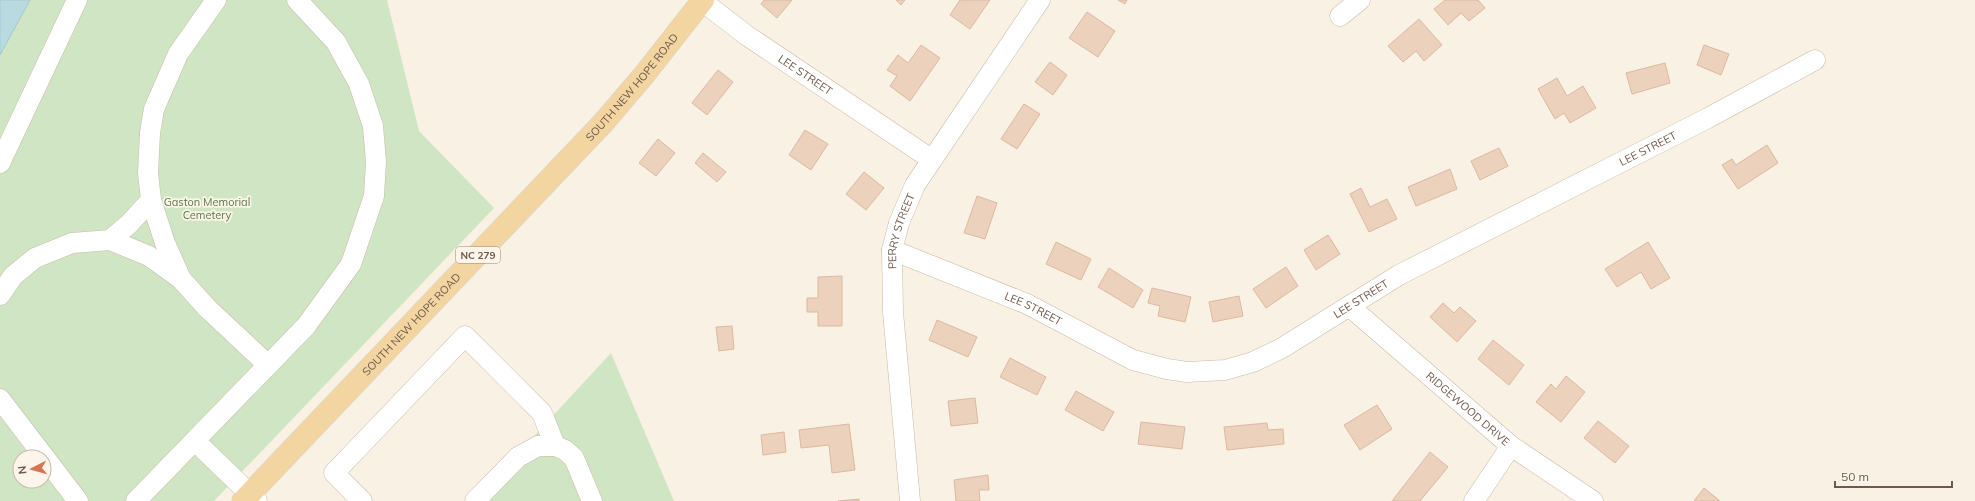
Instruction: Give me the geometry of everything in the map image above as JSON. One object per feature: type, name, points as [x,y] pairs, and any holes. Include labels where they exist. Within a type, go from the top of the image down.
[{"type":"main road","name":"SOUTH NEW HOPE ROAD","points":[[249,499],[603,123],[644,75],[702,1]]},
{"type":"street","points":[[0,163],[77,0]]},
{"type":"street","points":[[181,279],[165,243],[151,200],[148,173],[150,133],[154,109],[178,54],[216,0]]},
{"type":"street","points":[[136,501],[267,364],[306,326],[351,264],[374,196],[376,162],[373,126],[359,84],[336,42],[297,0]]},
{"type":"street","name":"PERRY STREET","points":[[910,501],[893,312],[892,250],[899,223],[915,185],[931,159],[1040,0]]},
{"type":"street","points":[[1340,16],[1360,0]]},
{"type":"street","name":"LEE STREET","points":[[702,1],[746,35],[931,159]]},
{"type":"street","name":"LEE STREET","points":[[892,250],[1001,292],[1027,304],[1133,360],[1167,369],[1187,372],[1225,370],[1253,362],[1282,348],[1399,275],[1708,118],[1816,60]]},
{"type":"street","points":[[110,240],[129,224],[151,200]]},
{"type":"street","points":[[0,295],[13,276],[35,258],[72,244],[110,240],[148,256],[181,279],[207,308],[267,364]]},
{"type":"street","name":"RIDGEWOOD DRIVE","points":[[1349,306],[1511,446],[1593,501]]},
{"type":"street","points":[[362,501],[334,473],[465,336],[542,413],[555,446]]},
{"type":"street","points":[[0,399],[78,501]]},
{"type":"street","points":[[195,441],[249,499]]},
{"type":"street","points":[[475,501],[524,452],[538,446],[555,446],[565,450],[574,458],[592,501]]},
{"type":"street","points":[[1474,501],[1511,446]]},
{"type":"green space","name":"Gaston Memorial Cemetery","points":[[0,0],[387,0],[419,131],[494,208],[214,501],[0,501]]},
{"type":"green space","points":[[611,353],[674,501],[474,501]]},
{"type":"water","points":[[0,0],[30,0],[0,55]]},
{"type":"building","points":[[764,0],[792,0],[777,18],[761,4]]},
{"type":"building","points":[[896,0],[905,0],[901,5]]},
{"type":"building","points":[[960,0],[990,0],[970,29],[950,15]]},
{"type":"building","points":[[1118,0],[1127,0],[1125,4]]},
{"type":"building","points":[[1445,0],[1478,0],[1485,8],[1469,21],[1461,13],[1448,25],[1434,9]]},
{"type":"building","points":[[1087,12],[1115,31],[1098,57],[1069,38]]},
{"type":"building","points":[[1419,19],[1442,45],[1424,61],[1416,51],[1403,62],[1388,46]]},
{"type":"building","points":[[921,45],[940,58],[910,101],[890,86],[897,76],[887,70],[898,55],[908,63]]},
{"type":"building","points":[[1704,45],[1729,54],[1721,75],[1697,65]]},
{"type":"building","points":[[1050,62],[1067,75],[1053,95],[1035,82]]},
{"type":"building","points":[[1665,63],[1670,83],[1632,94],[1626,73]]},
{"type":"building","points":[[718,70],[733,82],[707,115],[692,103]]},
{"type":"building","points":[[1557,78],[1567,96],[1583,86],[1596,108],[1570,123],[1564,113],[1555,119],[1538,89]]},
{"type":"building","points":[[1024,104],[1040,114],[1017,149],[1001,139]]},
{"type":"building","points":[[805,130],[828,144],[811,170],[789,155]]},
{"type":"building","points":[[658,139],[675,153],[656,176],[639,163]]},
{"type":"building","points":[[1767,145],[1778,163],[1738,189],[1722,165],[1732,159],[1736,165]]},
{"type":"building","points":[[1499,148],[1508,166],[1480,180],[1471,161]]},
{"type":"building","points":[[703,153],[726,172],[717,182],[695,163]]},
{"type":"building","points":[[1450,169],[1457,189],[1416,206],[1408,187]]},
{"type":"building","points":[[864,172],[884,188],[866,210],[846,194]]},
{"type":"building","points":[[1361,188],[1370,207],[1387,199],[1397,219],[1369,232],[1350,194]]},
{"type":"building","points":[[977,196],[997,203],[985,239],[964,233]]},
{"type":"building","points":[[1328,235],[1340,254],[1316,270],[1304,250]]},
{"type":"building","points":[[1056,242],[1091,259],[1081,280],[1046,264]]},
{"type":"building","points":[[1648,242],[1670,278],[1651,289],[1641,272],[1617,287],[1605,269]]},
{"type":"building","points":[[1286,267],[1298,286],[1266,308],[1253,289]]},
{"type":"building","points":[[1109,268],[1143,290],[1133,308],[1098,287]]},
{"type":"building","points":[[842,276],[842,326],[818,326],[818,312],[807,312],[807,298],[818,298],[818,277]]},
{"type":"building","points":[[1152,288],[1191,297],[1185,322],[1158,316],[1160,306],[1148,303]]},
{"type":"building","points":[[1239,296],[1243,316],[1213,322],[1209,302]]},
{"type":"building","points":[[1443,303],[1454,313],[1460,307],[1476,321],[1457,342],[1430,317]]},
{"type":"building","points":[[937,320],[977,337],[968,357],[929,340]]},
{"type":"building","points":[[732,326],[734,349],[719,351],[716,327]]},
{"type":"building","points":[[1493,340],[1524,365],[1509,385],[1478,359]]},
{"type":"building","points":[[1010,358],[1046,377],[1037,395],[1000,377]]},
{"type":"building","points":[[1566,376],[1585,392],[1561,422],[1536,402],[1551,384],[1556,389]]},
{"type":"building","points":[[1076,391],[1114,412],[1103,431],[1065,410]]},
{"type":"building","points":[[975,398],[978,423],[951,426],[948,401]]},
{"type":"building","points":[[1377,405],[1392,429],[1360,450],[1344,425]]},
{"type":"building","points":[[1598,421],[1629,446],[1615,463],[1584,438]]},
{"type":"building","points":[[1141,422],[1185,427],[1182,449],[1138,444]]},
{"type":"building","points":[[1267,423],[1268,430],[1283,429],[1284,444],[1227,450],[1224,427]]},
{"type":"building","points":[[849,424],[855,470],[832,473],[829,445],[801,448],[799,430]]},
{"type":"building","points":[[784,432],[786,452],[763,455],[761,435]]},
{"type":"building","points":[[1430,452],[1448,467],[1420,501],[1392,501]]},
{"type":"building","points":[[988,475],[989,490],[979,490],[980,501],[956,501],[954,480]]},
{"type":"building","points":[[1704,488],[1720,501],[1694,501]]},
{"type":"building","points":[[859,499],[859,501],[838,501]]}]
